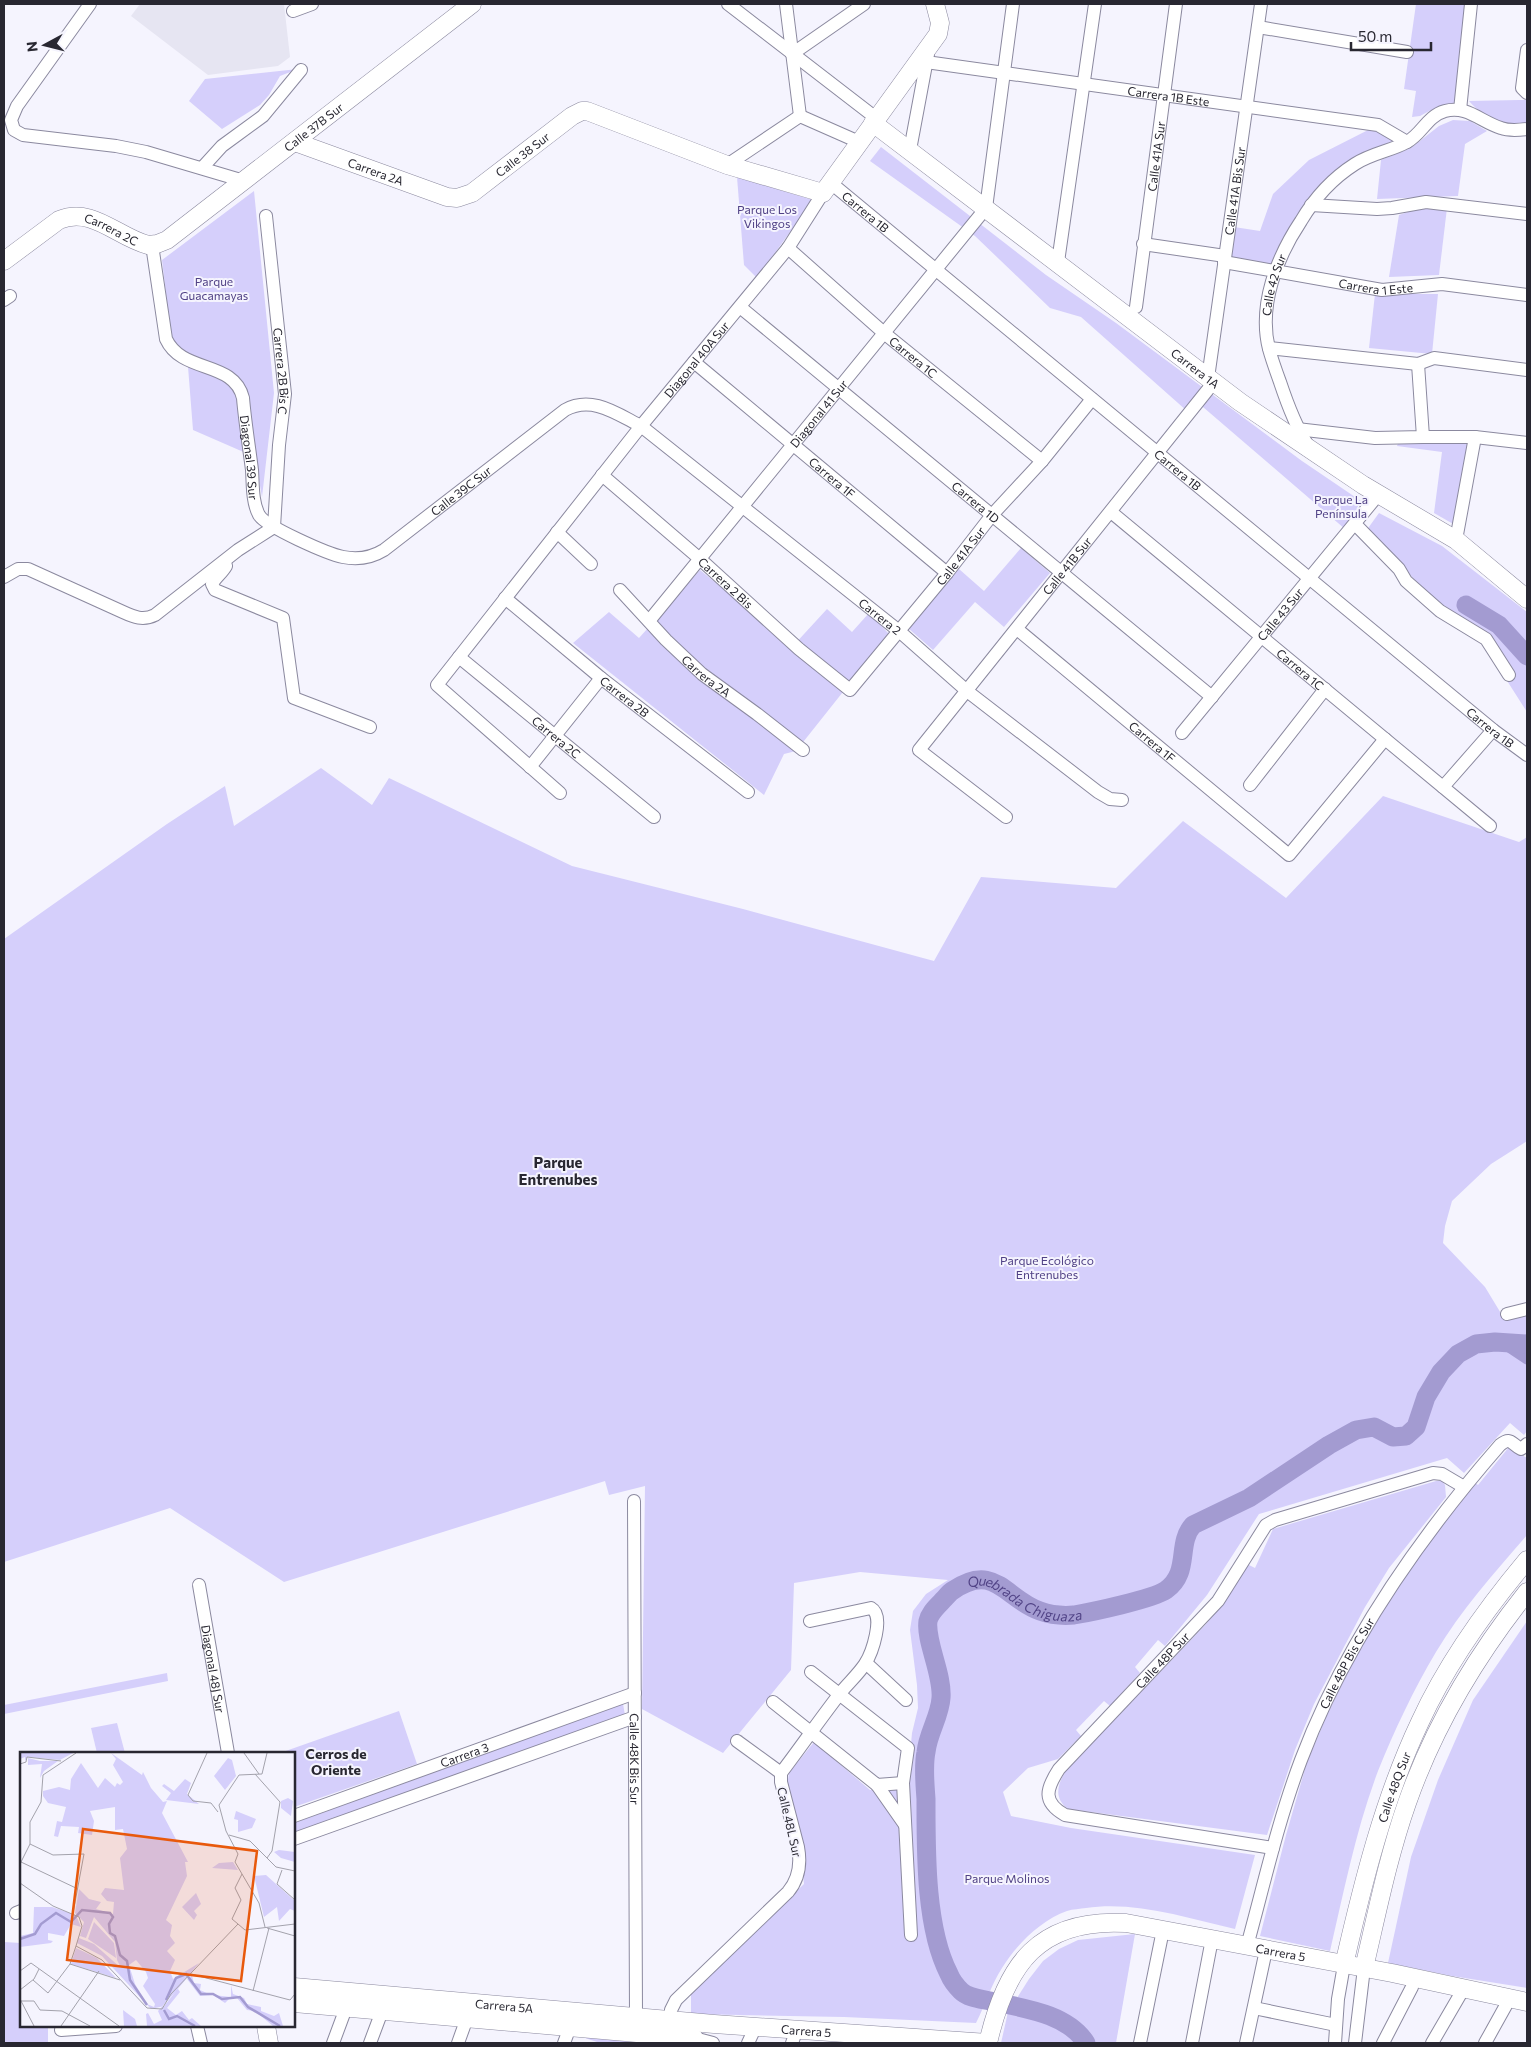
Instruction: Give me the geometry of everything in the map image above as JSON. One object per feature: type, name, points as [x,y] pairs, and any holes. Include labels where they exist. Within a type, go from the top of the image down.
[{"type":"main road","name":"Calle 37B Sur","points":[[152,245],[167,240],[472,4]]},
{"type":"main road","name":"Diagonal 40A Sur","points":[[827,188],[875,120],[928,54],[938,34],[940,23],[935,4]]},
{"type":"main road","name":"Calle 38 Sur","points":[[457,198],[472,193],[572,116],[582,111],[587,111]]},
{"type":"main road","name":"Carrera 1B","points":[[587,111],[726,165],[827,188]]},
{"type":"main road","name":"Carrera 1A","points":[[875,120],[910,150],[1211,380],[1378,495],[1456,540],[1524,591]]},
{"type":"main road","name":"Carrera 2A","points":[[295,142],[447,197],[457,198]]},
{"type":"main road","name":"Carrera 2C","points":[[4,261],[59,220],[68,216],[87,217],[141,243],[152,245]]},
{"type":"main road","name":"Calle 48Q Sur","points":[[1344,1965],[1373,1850],[1398,1774],[1420,1721],[1440,1683],[1464,1645],[1488,1610],[1527,1560]]},
{"type":"main road","name":"Calle 48Q Sur","points":[[1364,1968],[1388,1868],[1407,1803],[1427,1754],[1442,1720],[1459,1690],[1505,1620],[1527,1592]]},
{"type":"main road","name":"Carrera 5","points":[[700,2032],[756,2026],[794,2036],[988,2043],[994,2015],[1004,1988],[1017,1967],[1037,1945],[1050,1936],[1064,1931],[1097,1924],[1126,1923],[1364,1968],[1519,2000]]},
{"type":"main road","name":"Carrera 5A","points":[[295,1987],[636,2016],[669,2027],[700,2032]]},
{"type":"main road","name":"Carrera 5A","points":[[295,2003],[467,2018],[567,2035],[669,2027]]},
{"type":"main road","points":[[266,2027],[269,2043]]},
{"type":"street","points":[[90,4],[12,115],[13,128],[23,135],[116,146],[157,155],[244,181]]},
{"type":"street","points":[[293,11],[312,4]]},
{"type":"street","points":[[728,4],[875,120]]},
{"type":"street","points":[[786,4],[800,116]]},
{"type":"street","points":[[792,54],[864,4]]},
{"type":"street","points":[[986,208],[1014,4]]},
{"type":"street","points":[[1058,262],[1095,4]]},
{"type":"street","name":"Calle 41A Sur","points":[[1136,308],[1176,4]]},
{"type":"street","name":"Calle 41A Bis Sur","points":[[1211,380],[1224,259],[1261,4]]},
{"type":"street","points":[[1460,110],[1471,4]]},
{"type":"street","points":[[1258,27],[1408,52]]},
{"type":"street","points":[[1525,91],[1527,50]]},
{"type":"street","points":[[910,150],[928,54]]},
{"type":"street","name":"Carrera 1B Este","points":[[928,54],[1004,73],[1378,126],[1408,142]]},
{"type":"street","points":[[202,168],[222,146],[263,116],[301,70]]},
{"type":"street","points":[[1408,142],[1418,134],[1429,120],[1445,111],[1460,110],[1471,113],[1503,129],[1527,130]]},
{"type":"street","points":[[800,116],[859,142]]},
{"type":"street","points":[[726,165],[800,116]]},
{"type":"street","name":"Calle 42 Sur","points":[[1311,450],[1298,429],[1269,348],[1267,315],[1274,271],[1288,240],[1311,204],[1336,179],[1355,164],[1376,153],[1408,142]]},
{"type":"street","name":"Diagonal 40A Sur","points":[[530,767],[437,685],[641,426],[788,248],[827,188]]},
{"type":"street","name":"Carrera 1B","points":[[827,188],[935,271],[1493,730],[1527,755]]},
{"type":"street","points":[[1311,204],[1384,208],[1426,202],[1527,214]]},
{"type":"street","name":"Diagonal 41 Sur","points":[[649,621],[986,208]]},
{"type":"street","name":"Carrera 2B Bis C","points":[[266,216],[285,394],[279,445],[274,527]]},
{"type":"street","name":"Carrera 1 Este","points":[[1143,244],[1224,259],[1274,271],[1382,290],[1442,284],[1527,295]]},
{"type":"street","name":"Diagonal 39 Sur","points":[[152,245],[166,339],[174,351],[184,359],[224,374],[237,384],[243,398],[256,503],[262,520],[274,527]]},
{"type":"street","name":"Carrera 1C","points":[[788,248],[884,332],[1042,460]]},
{"type":"street","name":"Carrera 1D","points":[[740,307],[1212,698]]},
{"type":"street","points":[[1269,348],[1418,364],[1434,358],[1527,370]]},
{"type":"street","name":"Carrera 1F","points":[[694,362],[792,446],[947,573]]},
{"type":"street","points":[[1418,364],[1423,436]]},
{"type":"street","name":"Calle 41B Sur","points":[[1006,817],[920,750],[1158,453],[1211,380]]},
{"type":"street","name":"Calle 41A Sur","points":[[850,690],[947,573],[992,515],[1042,460],[1092,399]]},
{"type":"street","name":"Calle 39C Sur","points":[[274,527],[306,543],[342,557],[362,558],[371,556],[384,550],[571,407],[586,403],[596,404],[641,426]]},
{"type":"street","name":"Carrera 2","points":[[641,426],[899,631],[966,692],[1098,792],[1110,799],[1122,800]]},
{"type":"street","points":[[1298,429],[1375,438],[1423,436],[1475,437],[1527,443]]},
{"type":"street","points":[[1456,540],[1475,437]]},
{"type":"street","name":"Carrera 2 Bis","points":[[602,475],[700,558],[800,649],[850,690]]},
{"type":"street","name":"Calle 43 Sur","points":[[1182,733],[1378,495]]},
{"type":"street","name":"Carrera 1C","points":[[1110,512],[1490,826]]},
{"type":"street","points":[[1355,524],[1399,569],[1406,581],[1440,611],[1486,639],[1509,675]]},
{"type":"street","points":[[4,578],[12,572],[22,569],[42,575],[123,612],[145,619],[155,615],[224,561],[274,527]]},
{"type":"street","points":[[557,532],[591,564]]},
{"type":"street","points":[[224,561],[226,566],[212,584],[215,590],[283,618],[294,698],[370,727]]},
{"type":"street","name":"Carrera 2A","points":[[620,590],[666,640],[702,674],[803,750]]},
{"type":"street","name":"Carrera 2B","points":[[505,598],[602,678],[748,792]]},
{"type":"street","name":"Carrera 1F","points":[[1017,629],[1289,855],[1385,739]]},
{"type":"street","name":"Carrera 2C","points":[[459,657],[654,817]]},
{"type":"street","points":[[560,793],[530,767],[602,678]]},
{"type":"street","points":[[1250,786],[1325,689]]},
{"type":"street","points":[[1443,786],[1493,730]]},
{"type":"street","points":[[1507,1314],[1527,1308]]},
{"type":"street","name":"Calle 48P Bis C Sur","points":[[1248,1946],[1286,1801],[1322,1710],[1353,1650],[1402,1568],[1464,1487],[1506,1440],[1509,1440],[1521,1449],[1527,1444]]},
{"type":"street","name":"Calle 48P Sur","points":[[1273,1848],[1065,1815],[1056,1810],[1048,1796],[1048,1789],[1059,1769],[1208,1613],[1231,1582],[1262,1530],[1275,1520],[1433,1473],[1442,1474],[1464,1487]]},
{"type":"street","name":"Calle 48K Bis Sur","points":[[634,1502],[636,2016]]},
{"type":"street","name":"Diagonal 48J Sur","points":[[199,1585],[228,1752]]},
{"type":"street","name":"Calle 48L Sur","points":[[669,2027],[672,2005],[682,1993],[793,1886],[797,1878],[800,1857],[780,1782],[781,1773],[839,1694],[866,1663],[875,1643],[878,1617],[876,1611],[871,1608],[810,1621]]},
{"type":"street","points":[[866,1663],[906,1700]]},
{"type":"street","points":[[811,1672],[908,1748],[903,1783],[911,1935]]},
{"type":"street","name":"Carrera 3","points":[[295,1816],[635,1693]]},
{"type":"street","points":[[773,1702],[812,1731],[877,1785],[905,1825]]},
{"type":"street","name":"Carrera 3","points":[[295,1840],[635,1717]]},
{"type":"street","points":[[737,1741],[781,1773]]},
{"type":"street","points":[[877,1785],[903,1783]]},
{"type":"street","points":[[1140,2043],[1163,1930]]},
{"type":"street","points":[[1192,2043],[1212,1939]]},
{"type":"street","points":[[1246,2043],[1266,1950]]},
{"type":"street","name":"Calle 48Q Sur","points":[[1334,2043],[1339,1988],[1344,1965]]},
{"type":"street","name":"Calle 48Q Sur","points":[[1355,2043],[1364,1968]]},
{"type":"street","points":[[1383,2043],[1412,1987]]},
{"type":"street","points":[[1432,2043],[1464,1988]]},
{"type":"street","points":[[1485,2043],[1519,2000]]},
{"type":"street","points":[[332,2043],[346,2008]]},
{"type":"street","points":[[1254,2008],[1336,2025]]},
{"type":"street","points":[[370,2043],[382,2011]]},
{"type":"street","points":[[458,2043],[467,2018]]},
{"type":"street","points":[[748,2043],[756,2026]]},
{"type":"street","points":[[61,2030],[102,2027]]},
{"type":"street","points":[[197,2027],[200,2043]]},
{"type":"street","points":[[700,2032],[713,2043]]},
{"type":"shaded area","points":[[140,4],[284,4],[290,57],[278,66],[208,75],[131,16]]},
{"type":"green space","points":[[1416,4],[1467,4],[1459,101],[1431,110],[1420,116],[1412,117],[1416,91],[1404,89]]},
{"type":"green space","points":[[298,69],[280,76],[269,95],[260,105],[222,129],[189,101],[205,79]]},
{"type":"green space","points":[[1527,100],[1527,128],[1493,119],[1481,112],[1469,101]]},
{"type":"green space","points":[[1453,120],[1470,121],[1487,131],[1465,144],[1458,196],[1377,199],[1381,160],[1411,148],[1439,126]]},
{"type":"green space","points":[[1374,127],[1395,140],[1351,163],[1333,175],[1318,189],[1293,223],[1270,267],[1229,259],[1234,227],[1260,231],[1273,194],[1309,160]]},
{"type":"green space","name":"Parque La Península","points":[[881,147],[1046,275],[1116,323],[1302,461],[1361,501],[1345,529],[1196,401],[1187,411],[1081,317],[1050,308],[975,236],[870,161]]},
{"type":"green space","name":"Parque Los Vikingos","points":[[737,177],[813,200],[757,278],[744,265]]},
{"type":"green space","name":"Parque Guacamayas","points":[[254,191],[274,393],[262,497],[255,457],[193,430],[187,354],[172,345],[162,260]]},
{"type":"green space","points":[[1423,207],[1447,208],[1439,275],[1389,277],[1399,215]]},
{"type":"green space","points":[[1375,294],[1438,294],[1432,354],[1369,348]]},
{"type":"green space","points":[[1399,441],[1468,443],[1455,525],[1434,513],[1442,452],[1397,446]]},
{"type":"green space","points":[[1379,513],[1442,546],[1527,612],[1527,712],[1504,676],[1488,637],[1432,597],[1366,531]]},
{"type":"green space","points":[[1021,548],[1050,573],[1004,627],[975,602],[933,650],[908,628],[959,569],[984,591]]},
{"type":"green space","points":[[700,570],[793,646],[827,609],[852,632],[869,613],[889,634],[796,751],[784,754],[764,795],[573,643],[609,612],[639,638]]},
{"type":"green space","name":"Parque Ecológico Entrenubes","points":[[321,768],[372,805],[389,778],[572,866],[743,909],[934,961],[981,877],[1116,888],[1183,821],[1286,898],[1383,796],[1519,842],[1527,837],[1527,1141],[1491,1164],[1452,1201],[1445,1226],[1443,1243],[1485,1287],[1505,1320],[1527,1316],[1527,1431],[1524,1435],[1510,1423],[1464,1473],[1447,1458],[1259,1514],[1207,1595],[1165,1646],[1158,1640],[1135,1667],[1140,1673],[1110,1706],[1104,1701],[1076,1730],[1081,1736],[1058,1759],[1028,1768],[1003,1792],[1011,1816],[1071,1828],[1255,1855],[1235,1929],[1142,1909],[1105,1906],[1067,1911],[1048,1920],[1030,1934],[1014,1951],[991,1988],[976,2023],[844,2017],[691,2014],[691,1991],[804,1884],[801,1855],[787,1786],[789,1773],[814,1742],[870,1790],[907,1789],[912,1733],[918,1708],[910,1630],[913,1611],[926,1594],[948,1580],[860,1572],[794,1583],[791,1670],[723,1753],[642,1709],[645,1486],[609,1495],[605,1481],[284,1582],[170,1508],[4,1562],[4,939],[167,824],[225,786],[234,826]]},
{"type":"green space","points":[[1509,1447],[1527,1458],[1527,1535],[1456,1621],[1428,1666],[1405,1710],[1378,1771],[1363,1815],[1330,1951],[1260,1936],[1307,1762],[1350,1668],[1400,1579],[1474,1482],[1478,1485]]},
{"type":"green space","points":[[1436,1481],[1442,1481],[1445,1485],[1446,1497],[1389,1568],[1365,1607],[1314,1704],[1295,1750],[1267,1835],[1068,1809],[1060,1801],[1058,1792],[1065,1772],[1207,1623],[1234,1588],[1247,1564],[1255,1568],[1273,1529]]},
{"type":"green space","points":[[1527,1621],[1527,1988],[1388,1963],[1411,1857],[1438,1780],[1473,1700]]},
{"type":"green space","points":[[167,1673],[168,1681],[4,1714],[4,1705]]},
{"type":"green space","points":[[623,1704],[625,1715],[295,1833],[295,1823]]},
{"type":"green space","points":[[399,1711],[417,1764],[295,1807],[295,1752],[283,1752]]},
{"type":"green space","points":[[117,1723],[125,1752],[97,1752],[91,1728]]},
{"type":"green space","points":[[1135,1934],[1116,2043],[1001,2043],[1008,2012],[1043,1961],[1059,1949],[1078,1940]]},
{"type":"green space","points":[[4,1942],[20,1943],[20,2027],[48,2027],[48,2043],[4,2043]]},
{"type":"green space","points":[[582,2037],[679,2043],[600,2043]]},
{"type":"waterway","points":[[1466,605],[1499,625],[1527,656]]},
{"type":"waterway","name":"Quebrada Chiguaza","points":[[1086,2043],[1078,2033],[1056,2018],[1029,2009],[967,1995],[951,1978],[941,1955],[931,1912],[926,1841],[925,1764],[927,1745],[939,1711],[941,1698],[941,1689],[929,1638],[928,1621],[930,1615],[952,1591],[967,1583],[979,1580],[990,1581],[999,1585],[1040,1611],[1061,1615],[1074,1615],[1108,1608],[1159,1594],[1174,1583],[1178,1575],[1185,1541],[1193,1525],[1249,1498],[1329,1445],[1356,1430],[1374,1427],[1393,1437],[1406,1436],[1416,1427],[1426,1397],[1441,1372],[1458,1354],[1476,1344],[1495,1342],[1527,1344]]},
{"type":"waterway","points":[[1503,1343],[1527,1359]]},
{"type":"district","name":"Parque Entrenubes","points":[[558,1170]]},
{"type":"district","name":"Cerros de Oriente","points":[[336,1762]]},
{"type":"park label","name":"Parque Molinos","points":[[1007,1878]]}]
